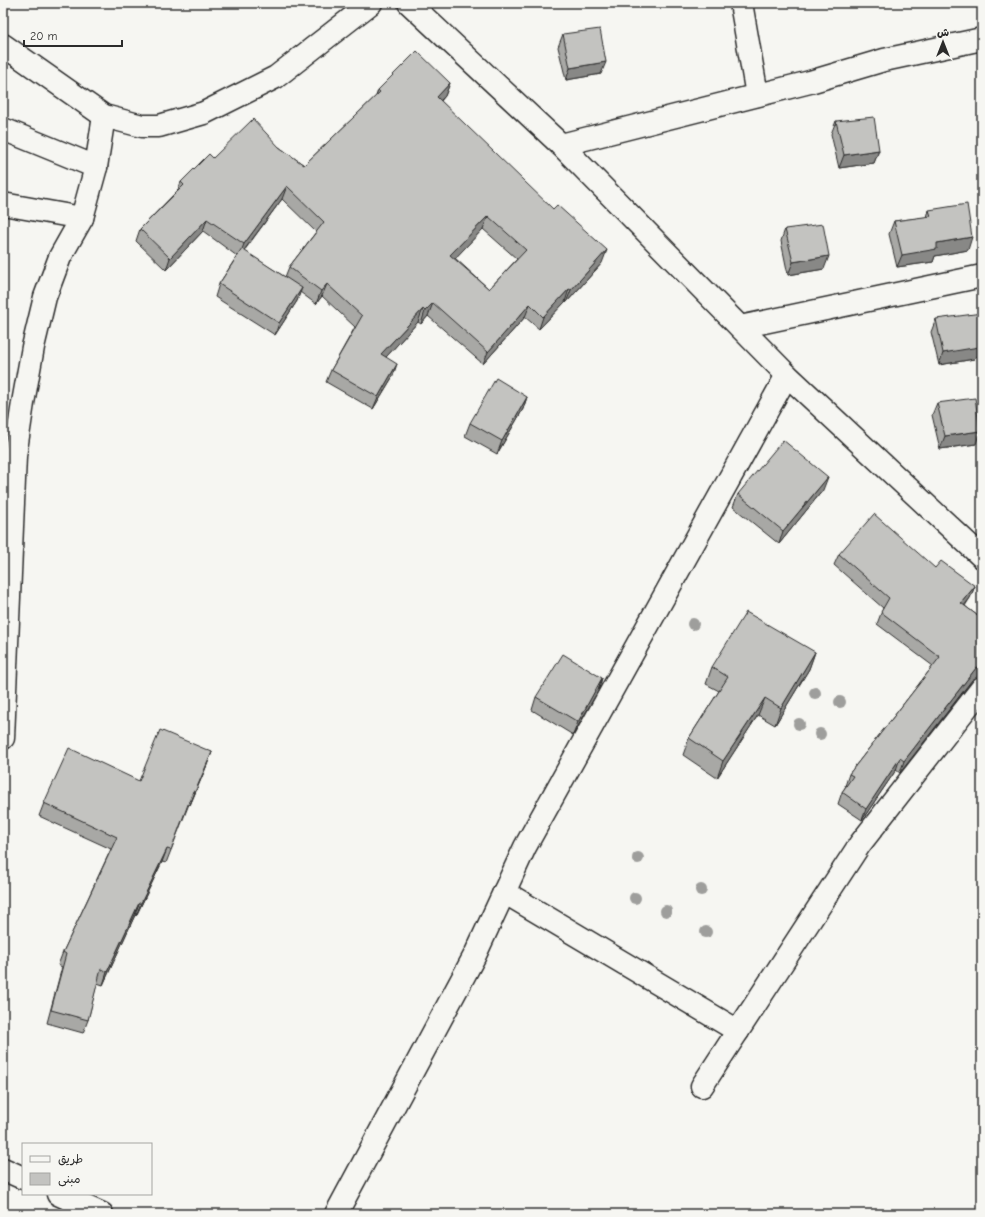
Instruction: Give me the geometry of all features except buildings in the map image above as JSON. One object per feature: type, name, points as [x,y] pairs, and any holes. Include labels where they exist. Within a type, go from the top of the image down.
[{"type":"street","points":[[3,45],[104,116],[142,126],[159,126],[204,113],[276,77],[371,3]]},
{"type":"street","points":[[409,3],[561,145],[787,375],[982,557]]},
{"type":"street","points":[[741,3],[757,95]]},
{"type":"street","points":[[561,145],[810,82],[884,60],[982,38]]},
{"type":"street","points":[[3,738],[15,456],[22,411],[33,347],[45,297],[60,257],[82,218],[96,167],[104,116]]},
{"type":"street","points":[[3,129],[96,167]]},
{"type":"street","points":[[3,204],[82,218]]},
{"type":"street","points":[[740,327],[982,276]]},
{"type":"street","points":[[336,1214],[475,955],[529,840],[787,375]]},
{"type":"street","points":[[702,1086],[860,844],[982,688]]},
{"type":"street","points":[[504,892],[738,1031]]},
{"type":"street","points":[[3,1169],[22,1178]]},
{"type":"street","points":[[60,1195],[102,1214]]}]
